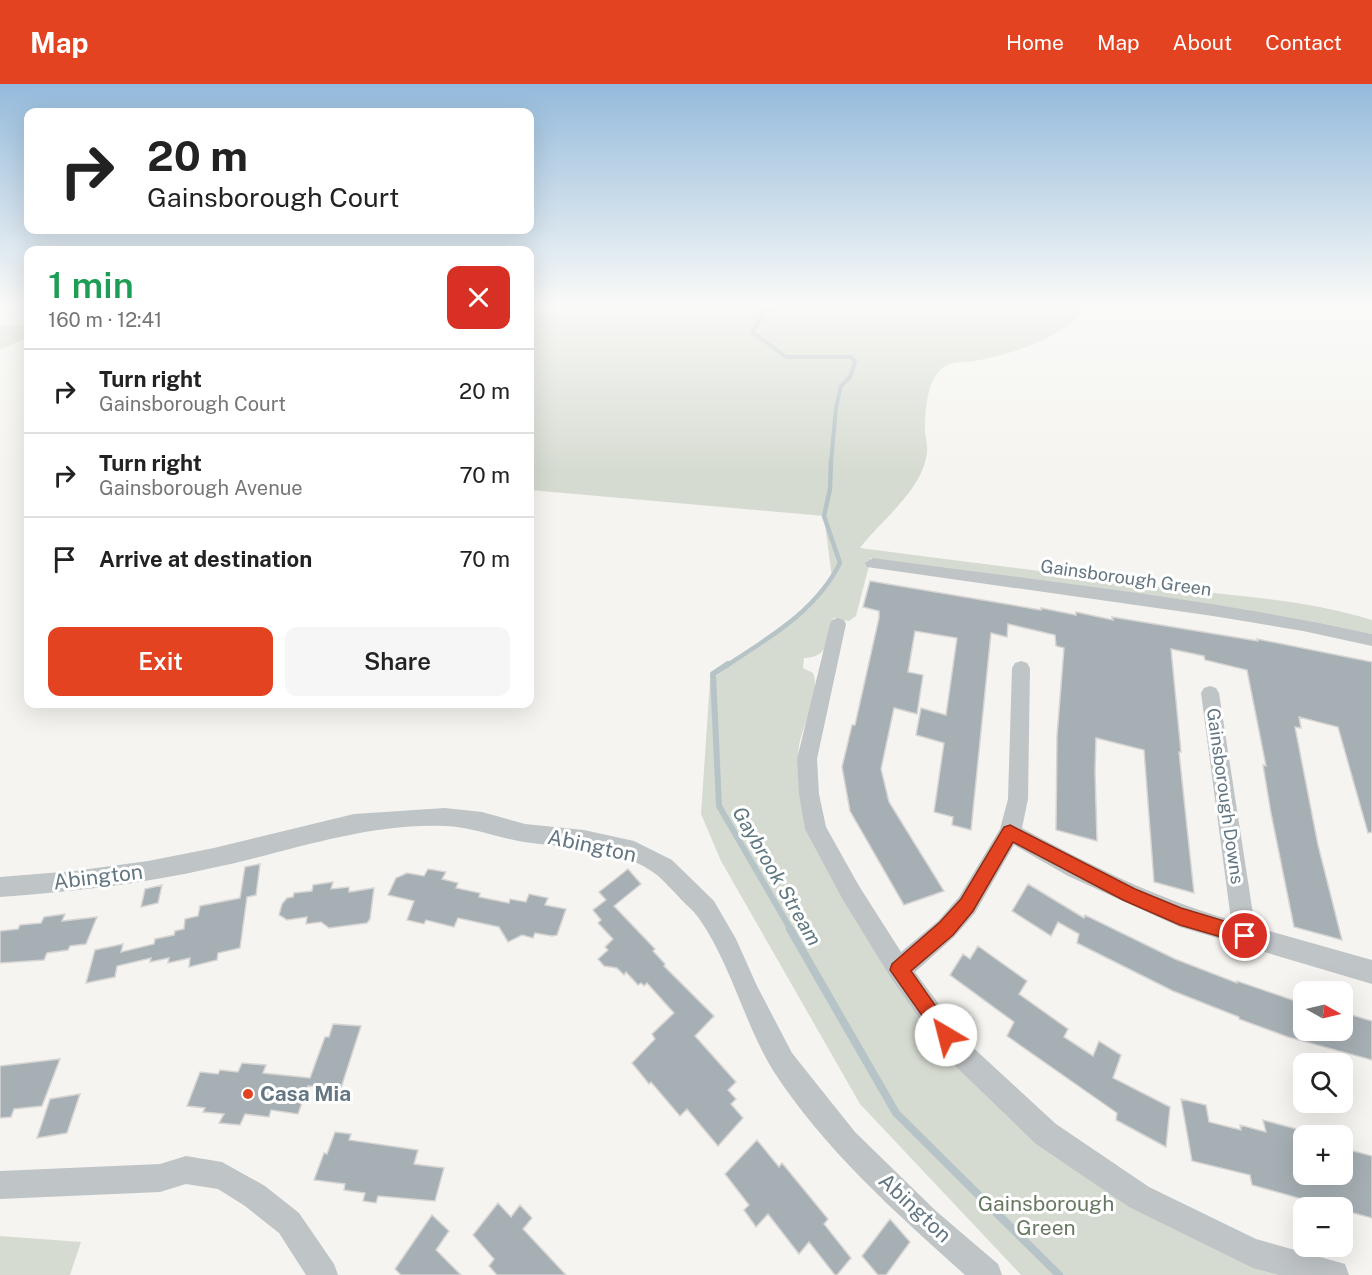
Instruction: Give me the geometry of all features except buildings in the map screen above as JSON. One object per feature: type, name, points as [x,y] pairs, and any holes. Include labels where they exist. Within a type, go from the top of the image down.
[{"type":"street","name":"Gainsborough Green","points":[[873,563],[1180,605],[1304,625],[1372,640]]},
{"type":"street","points":[[838,624],[807,759],[809,794],[816,829],[851,893],[899,970],[958,1051],[1046,1134],[1139,1197],[1253,1253],[1334,1275]]},
{"type":"street","points":[[899,970],[946,928],[967,905],[1010,832],[1017,799],[1021,668]]},
{"type":"street","name":"Gainsborough Downs","points":[[1210,693],[1245,936]]},
{"type":"street","name":"Abington","points":[[0,887],[74,881],[148,871],[214,858],[354,823],[444,816],[482,821],[525,833],[584,840],[634,851],[664,867],[706,909],[728,947],[748,994],[783,1062],[845,1142],[926,1221],[987,1275]]},
{"type":"street","points":[[1010,832],[1129,894],[1180,916],[1372,972]]},
{"type":"street","points":[[0,1185],[160,1178],[186,1170],[222,1176],[255,1196],[289,1223],[323,1275]]},
{"type":"green space","points":[[534,362],[973,362],[952,363],[938,372],[931,386],[927,404],[925,430],[927,449],[924,466],[910,492],[860,548],[1276,600],[1348,613],[1372,620],[1372,634],[1249,611],[871,558],[856,616],[849,621],[833,618],[823,651],[818,655],[804,658],[803,668],[813,673],[815,689],[798,753],[801,803],[938,1041],[1007,1116],[1123,1199],[1288,1275],[1021,1275],[860,1104],[721,861],[701,814],[710,681],[806,607],[832,578],[824,516],[534,490]]},
{"type":"green space","points":[[0,1236],[81,1242],[70,1275],[0,1275]]},
{"type":"waterway","name":"Gaybrook Stream","points":[[831,462],[836,408],[841,386],[850,377],[855,362]]},
{"type":"waterway","name":"Gaybrook Stream","points":[[726,666],[775,633],[805,609],[830,580],[840,563],[824,516],[830,489],[831,461]]},
{"type":"waterway","name":"Gaybrook Stream","points":[[728,664],[713,674],[719,806],[791,930]]},
{"type":"waterway","name":"Gaybrook Stream","points":[[790,929],[896,1113],[1059,1275]]},
{"type":"place","name":"Casa Mia","points":[[248,1094]]},
{"type":"route","points":[[946,1035],[899,970],[946,928],[967,905],[1010,832],[1129,894],[1180,916],[1245,936]]}]
